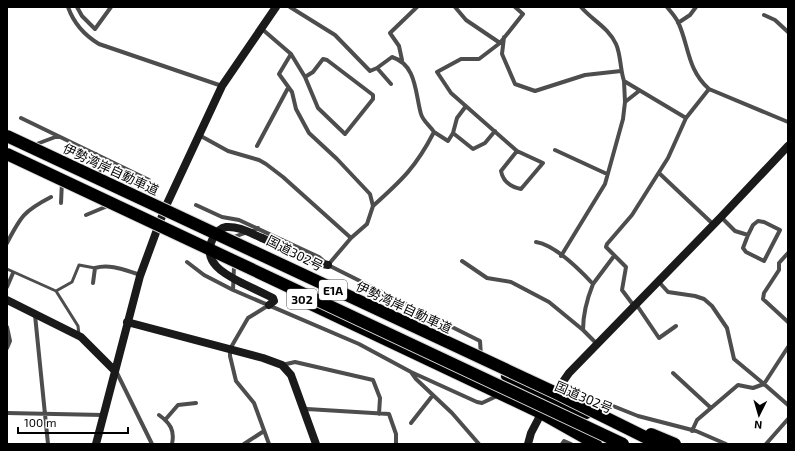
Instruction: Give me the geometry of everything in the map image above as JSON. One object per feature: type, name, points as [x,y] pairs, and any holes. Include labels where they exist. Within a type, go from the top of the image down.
[{"type":"highway","name":"国道302号","points":[[7,135],[165,208],[234,237],[482,363],[655,444]]},
{"type":"highway","name":"伊勢湾岸自動車道","points":[[7,135],[553,396],[659,444]]},
{"type":"highway","name":"302","points":[[7,154],[234,266],[541,413],[597,444]]},
{"type":"highway","name":"E1A","points":[[7,154],[623,444]]},
{"type":"highway","points":[[522,396],[614,444]]},
{"type":"highway","points":[[553,396],[675,444]]},
{"type":"street","points":[[68,7],[73,20],[84,34],[99,44],[222,86]]},
{"type":"street","points":[[77,7],[82,16],[94,30],[111,7]]},
{"type":"street","points":[[96,444],[127,322],[141,275],[165,208],[222,86],[276,7]]},
{"type":"street","points":[[290,7],[335,35],[370,71],[377,68],[392,57],[402,60]]},
{"type":"street","points":[[418,7],[390,33],[399,46],[402,60],[407,66],[414,81],[423,119],[434,132],[448,141],[454,133],[457,118],[466,106]]},
{"type":"street","points":[[455,7],[466,20],[500,43]]},
{"type":"street","points":[[515,7],[523,14],[500,43],[479,59],[461,59],[437,72],[451,93],[517,151],[543,163],[521,189],[510,186],[502,175],[501,171],[517,151]]},
{"type":"street","points":[[667,7],[678,23],[688,59],[704,84],[709,88],[788,122]]},
{"type":"street","points":[[678,23],[690,15],[696,7]]},
{"type":"street","points":[[561,256],[602,189],[623,119],[625,102],[624,81],[616,44],[608,31],[583,8]]},
{"type":"street","points":[[764,15],[775,20],[788,32]]},
{"type":"street","points":[[262,29],[291,54],[304,77],[318,108],[345,134],[373,98],[373,95],[327,60],[323,59],[313,72],[304,77]]},
{"type":"street","points":[[504,37],[502,54],[515,84],[530,90],[535,91],[585,75],[621,71]]},
{"type":"street","points":[[291,54],[279,74],[288,88],[309,133],[337,159],[370,194],[373,206]]},
{"type":"street","points":[[377,68],[391,84]]},
{"type":"street","points":[[624,81],[686,118]]},
{"type":"street","points":[[257,146],[288,88]]},
{"type":"street","points":[[676,326],[660,338],[622,290],[626,267],[606,247],[632,215],[668,158],[686,118],[709,88]]},
{"type":"street","points":[[625,102],[639,91]]},
{"type":"street","points":[[21,118],[149,180]]},
{"type":"street","points":[[454,133],[473,149],[485,143],[494,131]]},
{"type":"street","points":[[328,265],[351,238],[367,224],[373,206],[408,174],[427,147],[434,132]]},
{"type":"street","points":[[199,135],[228,151],[259,160],[266,164],[283,177],[351,238]]},
{"type":"street","points":[[32,146],[58,136]]},
{"type":"street","points":[[528,444],[541,413],[569,373],[714,225],[788,146]]},
{"type":"street","points":[[556,150],[607,174]]},
{"type":"street","points":[[96,154],[101,178]]},
{"type":"street","points":[[659,173],[714,225]]},
{"type":"street","points":[[61,203],[62,181]]},
{"type":"street","points":[[7,243],[23,214],[30,208],[51,198]]},
{"type":"street","points":[[196,204],[222,217],[240,220],[319,257],[328,265],[480,341],[482,363]]},
{"type":"street","points":[[86,215],[110,205]]},
{"type":"street","points":[[721,217],[735,231],[748,234]]},
{"type":"street","points":[[758,221],[780,230],[764,261],[746,252],[743,248],[748,234],[753,225],[758,221]]},
{"type":"street","points":[[269,444],[254,403],[236,381],[230,356],[230,349],[248,318],[274,301],[273,298],[219,270],[211,260],[209,252],[213,238],[220,229],[226,227],[244,229],[318,263],[328,265]]},
{"type":"street","points":[[234,237],[258,228]]},
{"type":"street","points":[[536,242],[544,243],[576,267],[593,284]]},
{"type":"street","points":[[788,253],[779,263],[779,270],[764,293],[763,299],[788,322]]},
{"type":"street","points":[[583,330],[586,300],[593,284],[614,256]]},
{"type":"street","points":[[462,261],[487,278],[511,282],[549,302],[583,330],[597,344]]},
{"type":"street","points":[[187,262],[204,275],[233,290],[359,344],[411,372],[477,402],[482,403],[501,394]]},
{"type":"street","points":[[233,290],[234,266]]},
{"type":"street","points":[[93,282],[95,268],[120,268],[141,275]]},
{"type":"street","points":[[7,287],[13,273]]},
{"type":"street","points":[[659,282],[668,292],[695,296],[704,299],[712,306],[727,328],[734,359],[788,406]]},
{"type":"street","points":[[7,300],[80,336],[116,370],[152,444]]},
{"type":"street","points":[[35,315],[48,444]]},
{"type":"street","points":[[127,322],[263,358],[282,365],[291,375],[316,444]]},
{"type":"street","points":[[7,327],[10,341],[7,348]]},
{"type":"street","points":[[692,430],[697,420],[738,386],[753,388],[764,384],[788,347]]},
{"type":"street","points":[[282,365],[295,362],[373,380],[380,398],[379,414]]},
{"type":"street","points":[[411,372],[416,379],[452,413],[479,444]]},
{"type":"street","points":[[673,373],[711,408]]},
{"type":"street","points":[[411,423],[433,395]]},
{"type":"street","points":[[165,420],[178,405],[196,404]]},
{"type":"street","points":[[589,414],[608,404],[638,416],[692,430],[726,444]]},
{"type":"street","points":[[304,410],[307,408],[389,414],[396,434],[396,444]]},
{"type":"street","points":[[7,413],[103,415]]},
{"type":"street","points":[[159,416],[165,420],[173,431],[172,444]]},
{"type":"street","points":[[766,444],[788,419]]},
{"type":"street","points":[[597,444],[604,429]]},
{"type":"street","points":[[244,444],[264,431]]},
{"type":"street","points":[[562,444],[564,441],[571,444]]},
{"type":"lane","points":[[56,291],[72,282],[79,265],[95,268]]},
{"type":"lane","points":[[7,269],[56,291],[78,326],[80,336]]}]
